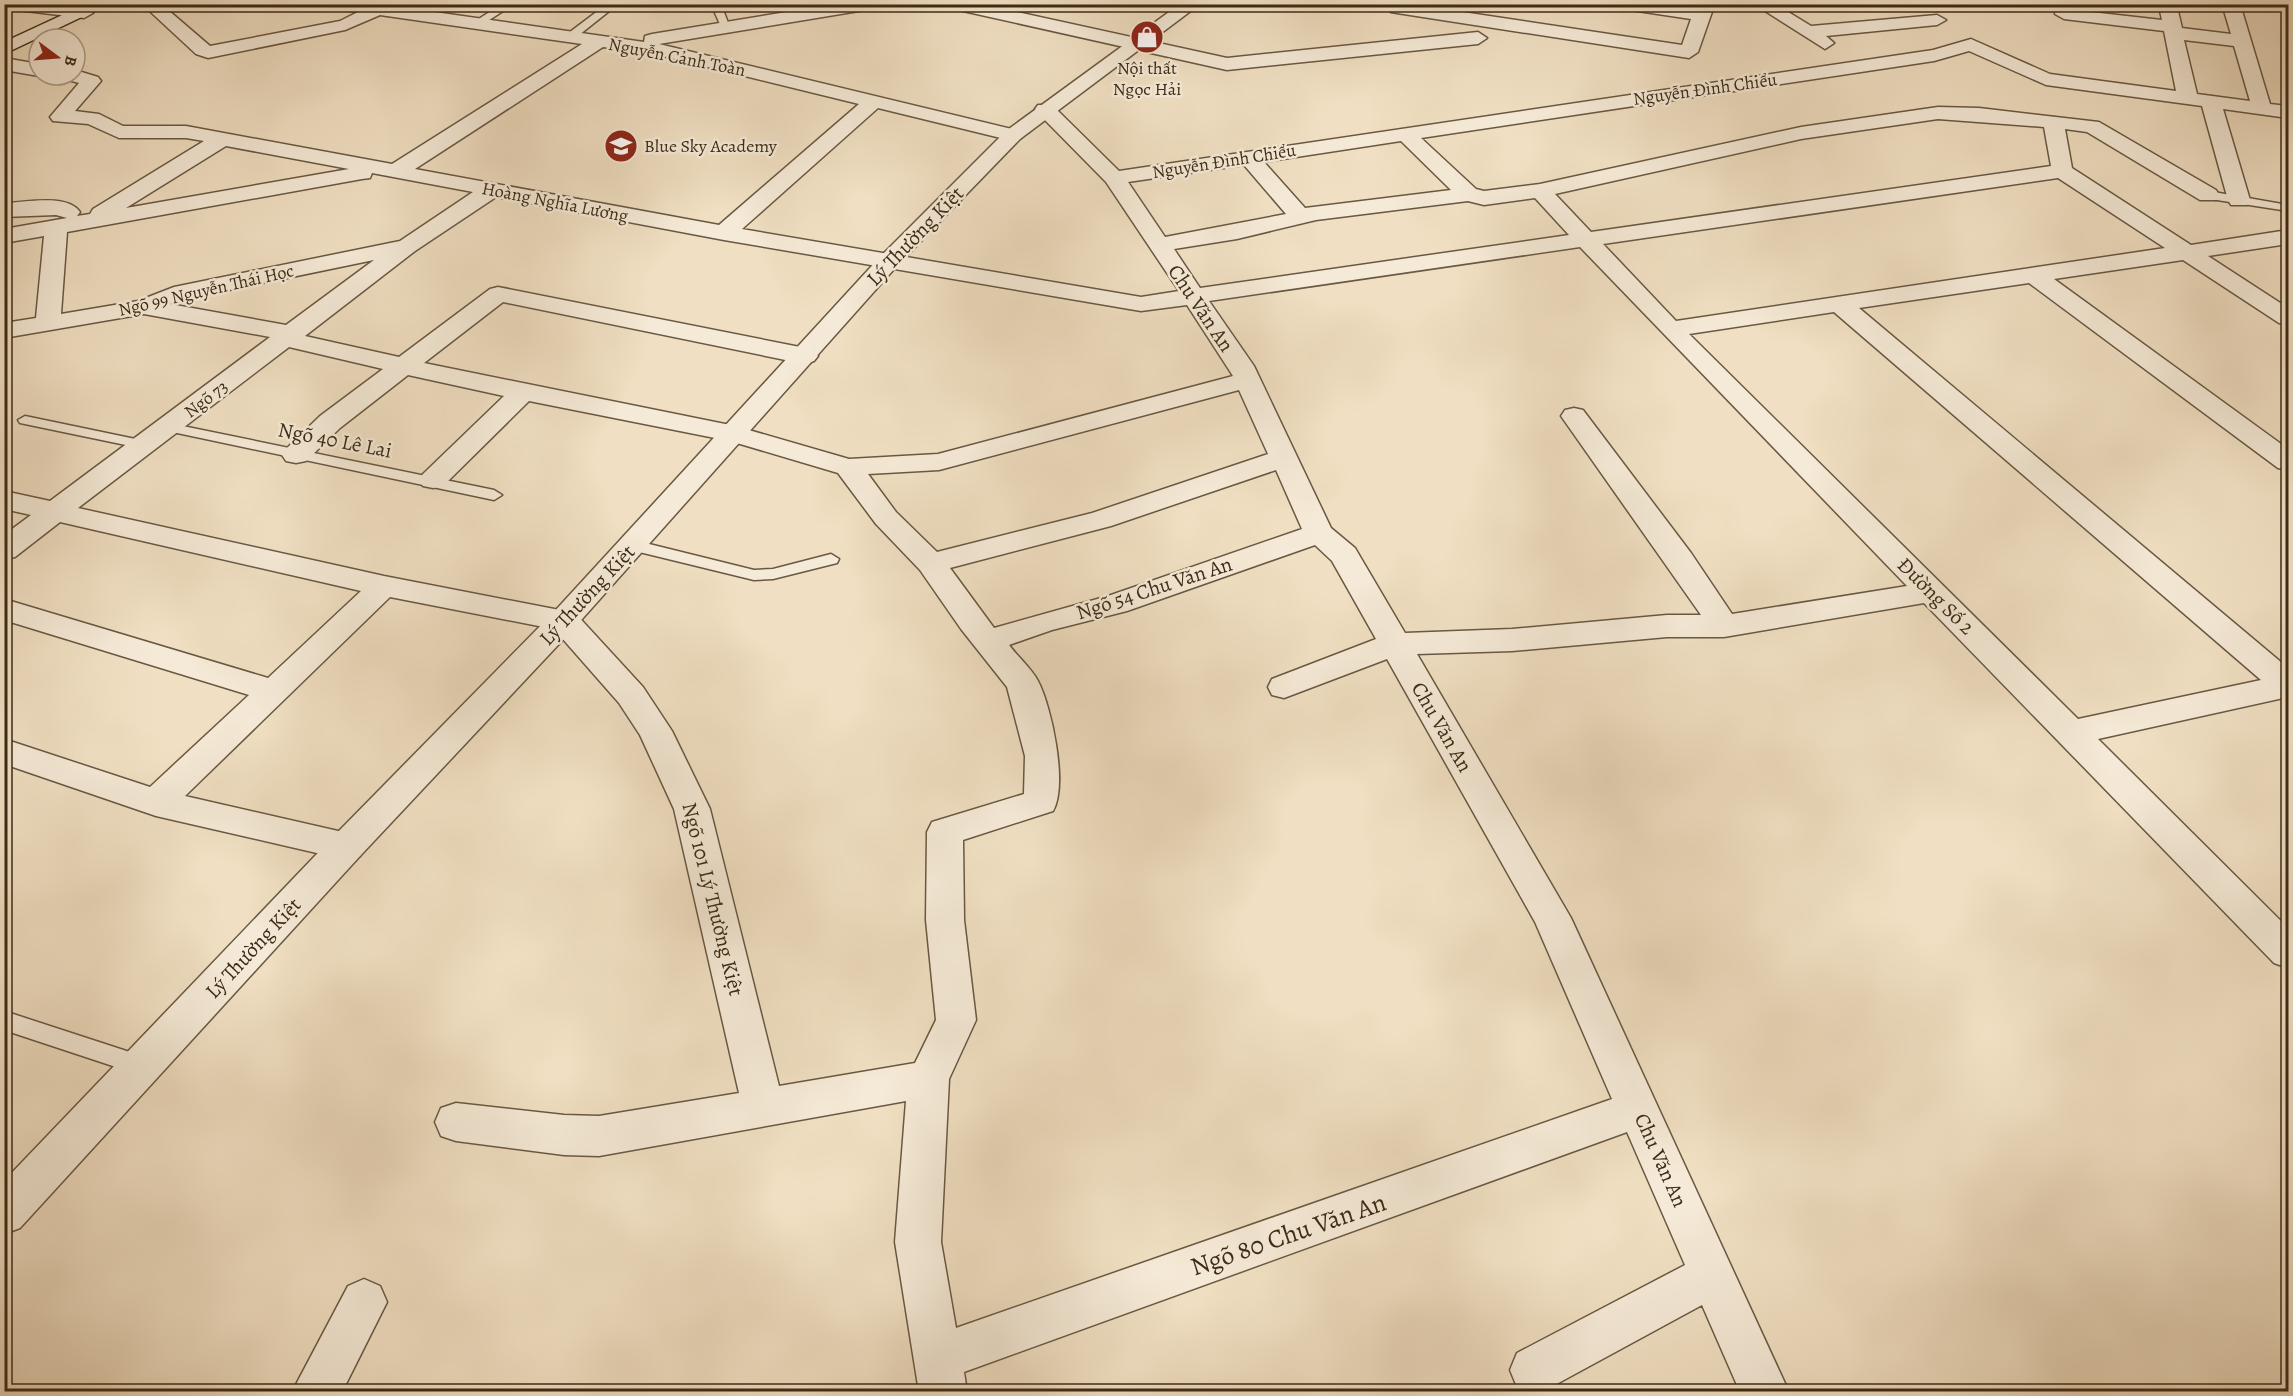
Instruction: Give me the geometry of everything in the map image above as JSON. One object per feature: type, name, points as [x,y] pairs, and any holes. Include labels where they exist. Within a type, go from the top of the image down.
[{"type":"street","points":[[9,4],[84,13]]},
{"type":"street","points":[[4,49],[101,4]]},
{"type":"street","points":[[150,4],[208,52],[345,25],[376,10]]},
{"type":"street","name":"Nguyễn Cảnh Toàn","points":[[338,4],[667,51],[1012,135]]},
{"type":"street","points":[[626,44],[727,29],[810,10],[871,4]]},
{"type":"street","points":[[954,4],[1219,63],[1238,64],[1478,38]]},
{"type":"street","name":"Lý Thường Kiệt","points":[[4,1213],[348,846],[564,620],[735,434],[888,262],[1012,135],[1192,4]]},
{"type":"street","points":[[1394,6],[1689,52],[1705,7],[1624,4]]},
{"type":"street","points":[[1762,4],[1860,66]]},
{"type":"street","points":[[2064,4],[2064,14],[2172,24],[2242,41]]},
{"type":"street","points":[[2231,4],[2262,109]]},
{"type":"street","points":[[1807,32],[1935,12],[1964,45],[1978,46],[2046,79],[2091,119],[2092,126]]},
{"type":"street","points":[[2172,24],[2188,99]]},
{"type":"street","points":[[4,236],[388,171],[599,42]]},
{"type":"street","name":"Nguyễn Đình Chiểu","points":[[1114,178],[1934,55],[1964,45]]},
{"type":"street","points":[[4,64],[27,68]]},
{"type":"street","points":[[2046,79],[2289,112]]},
{"type":"street","name":"Hoàng Nghĩa Lương","points":[[86,87],[60,117],[92,118],[119,132],[186,132],[724,233],[1126,303],[1156,304],[1586,239],[2062,171]]},
{"type":"street","points":[[724,233],[874,101]]},
{"type":"street","points":[[2211,102],[2239,200]]},
{"type":"street","name":"Chu Văn An","points":[[1045,109],[1114,178],[1247,380],[1319,533],[1344,555],[1552,918],[1765,1392]]},
{"type":"street","points":[[1159,245],[1309,215],[1468,194],[1484,198],[1540,191],[1801,133],[1938,113],[1972,113],[2092,126],[2208,195]]},
{"type":"street","points":[[2053,121],[2062,171],[2289,318]]},
{"type":"street","points":[[1404,133],[1468,194]]},
{"type":"street","points":[[75,223],[222,139]]},
{"type":"street","points":[[1249,157],[1297,213],[1309,215]]},
{"type":"street","name":"Ngõ 73","points":[[4,550],[407,246],[491,190]]},
{"type":"street","name":"Đường Số 2","points":[[1540,191],[1670,329],[2289,951]]},
{"type":"street","points":[[4,210],[59,208],[73,214],[75,223],[48,322]]},
{"type":"street","points":[[1670,329],[2289,237]]},
{"type":"street","name":"Ngõ 99 Nguyễn Thái Học","points":[[4,331],[144,308],[174,294],[407,246]]},
{"type":"street","points":[[2034,275],[2289,462]]},
{"type":"street","points":[[296,455],[330,422],[498,294],[805,356]]},
{"type":"street","points":[[1839,304],[2289,685]]},
{"type":"street","points":[[144,308],[290,336],[524,392],[735,434],[848,466],[939,462],[1247,380]]},
{"type":"street","points":[[433,480],[524,392]]},
{"type":"street","points":[[1574,416],[1680,560],[1724,626]]},
{"type":"street","points":[[931,563],[1101,520],[1284,458]]},
{"type":"street","points":[[848,466],[886,518],[931,563],[988,641],[1023,684],[1042,756],[1041,802],[945,832],[945,920],[956,1020],[928,1079],[918,1242],[940,1375]]},
{"type":"street","points":[[4,500],[59,510],[384,586],[564,620]]},
{"type":"street","name":"Ngõ 54 Chu Văn An","points":[[988,641],[1044,622],[1116,604],[1319,533]]},
{"type":"street","points":[[156,803],[384,586]]},
{"type":"street","points":[[1284,687],[1395,644],[1512,640],[1667,626],[1724,626],[1932,592]]},
{"type":"street","points":[[4,609],[273,691]]},
{"type":"street","name":"Ngõ 101 Lý Thường Kiệt","points":[[564,620],[631,695],[655,731],[688,799],[703,848],[764,1108]]},
{"type":"street","points":[[2072,733],[2289,685]]},
{"type":"street","points":[[4,751],[156,803],[348,846]]},
{"type":"street","points":[[456,1122],[564,1135],[599,1136],[928,1079]]},
{"type":"street","name":"Ngõ 80 Chu Văn An","points":[[940,1375],[1638,1109]]},
{"type":"street","points":[[1534,1370],[1712,1275]]},
{"type":"street","points":[[316,1392],[364,1302]]},
{"type":"lane","points":[[477,24],[510,4]]},
{"type":"lane","points":[[570,37],[614,4]]},
{"type":"lane","points":[[716,4],[727,29]]},
{"type":"lane","points":[[2208,195],[2289,208]]},
{"type":"lane","points":[[25,420],[145,445]]},
{"type":"lane","name":"Ngõ 40 Lê Lai","points":[[168,427],[296,455],[433,480],[494,495]]},
{"type":"lane","points":[[633,545],[754,575],[774,574],[831,559]]},
{"type":"lane","points":[[4,1020],[143,1066]]},
{"type":"place","name":"Nội thất Ngọc Hải","points":[[1147,37]]},
{"type":"place","name":"Blue Sky Academy","points":[[621,146]]}]
